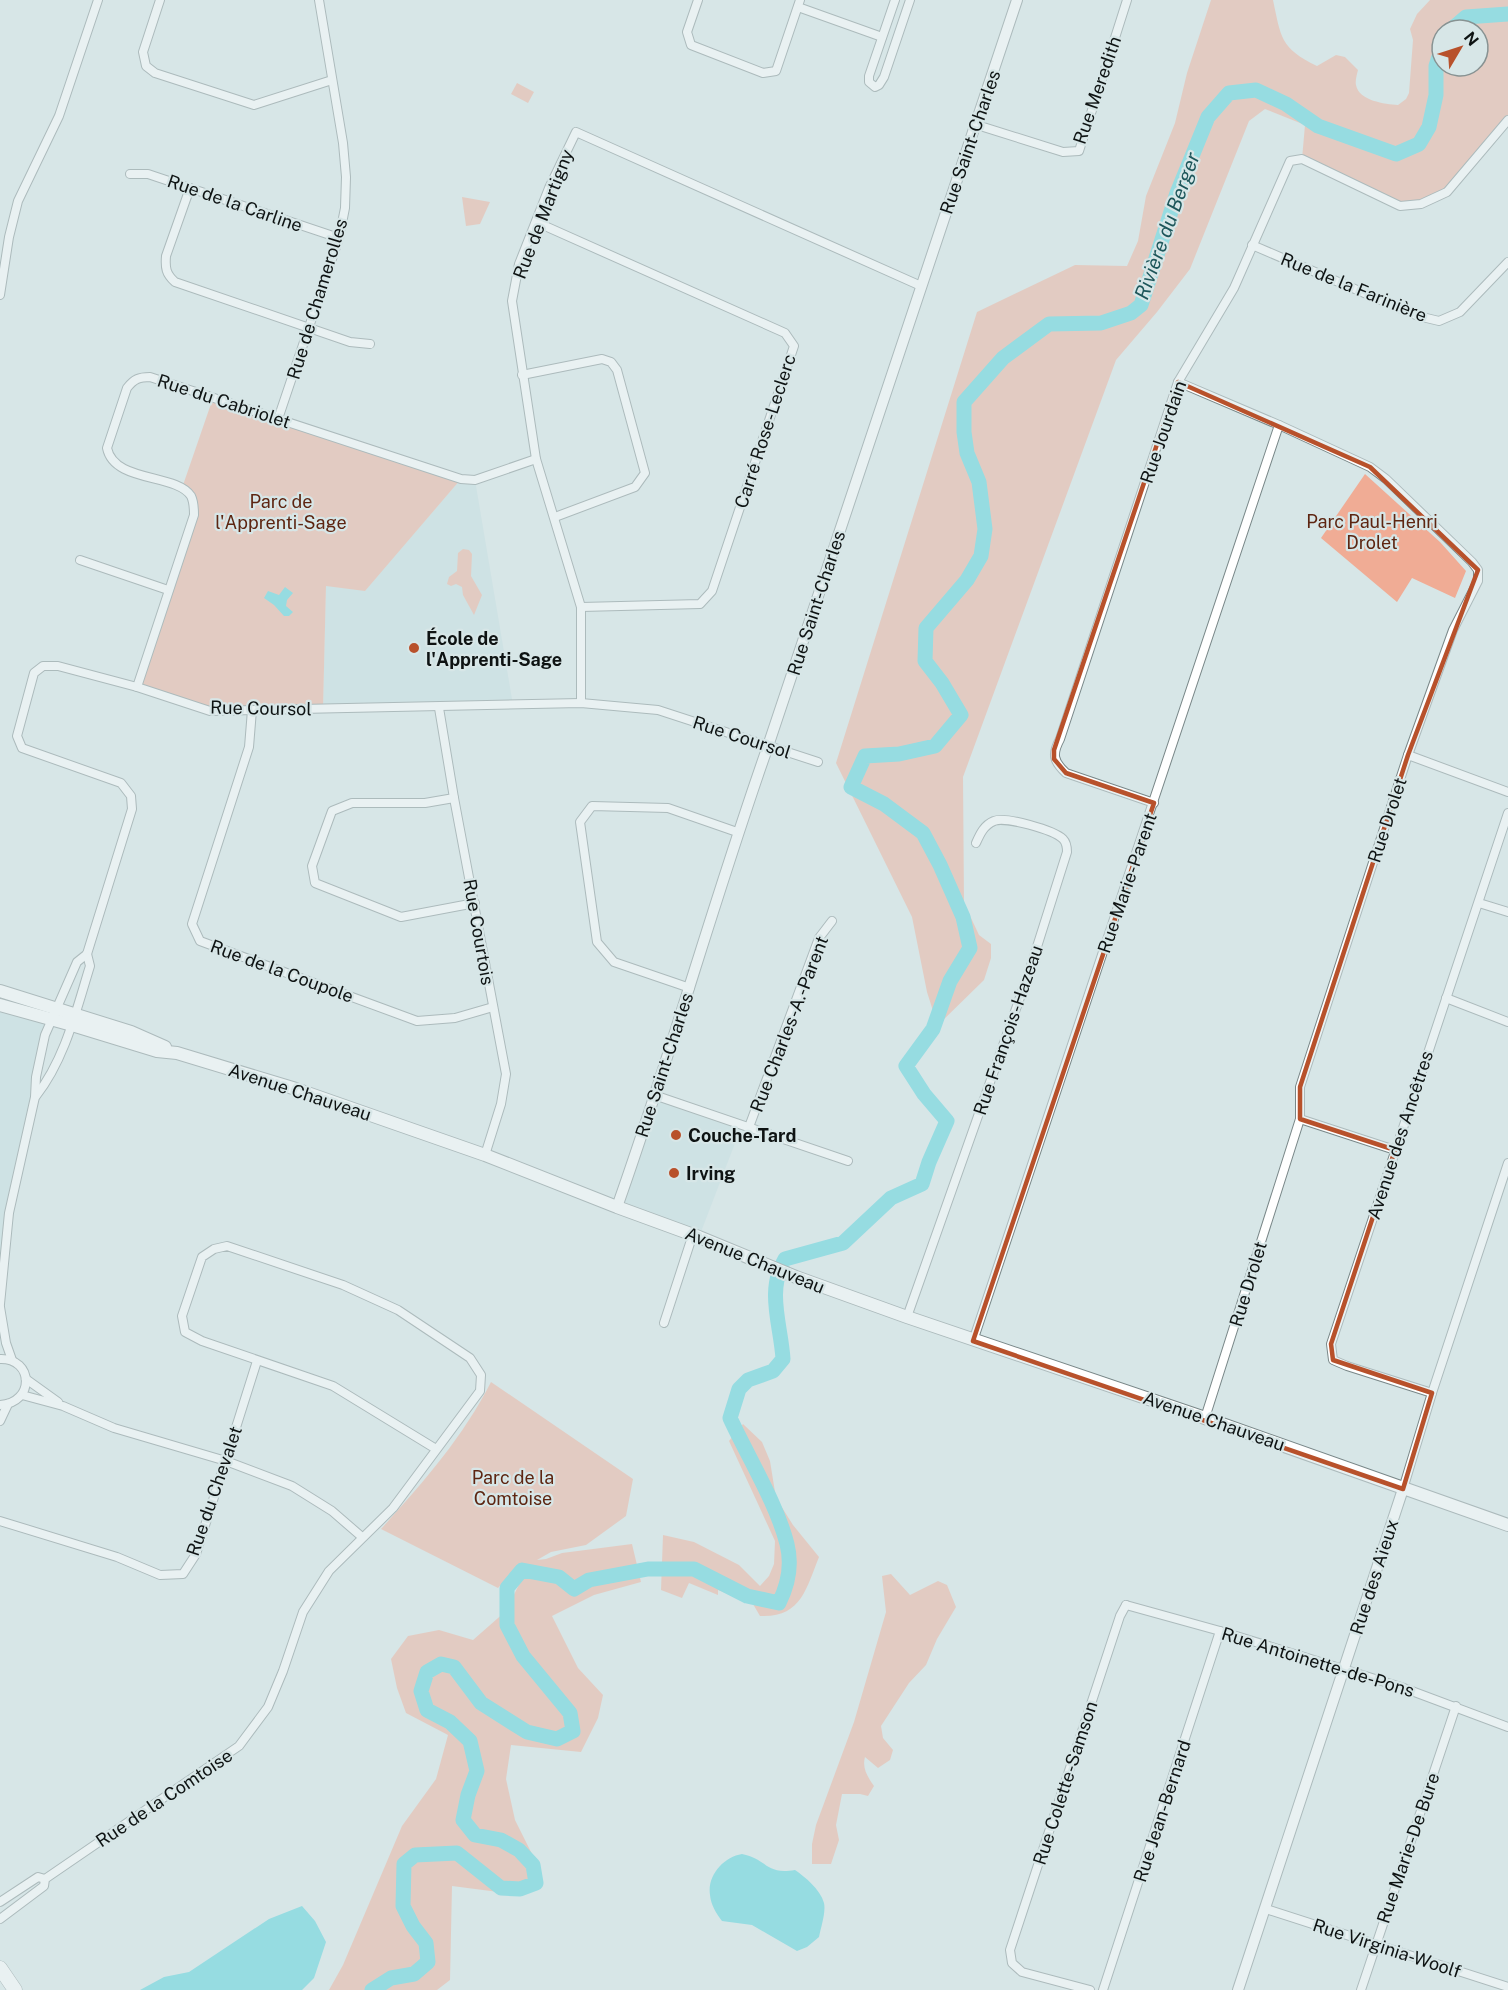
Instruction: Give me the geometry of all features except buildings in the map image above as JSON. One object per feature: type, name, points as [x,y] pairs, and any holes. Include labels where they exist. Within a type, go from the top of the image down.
[{"type":"highway","points":[[0,1968],[15,1990]]},
{"type":"main road","points":[[0,991],[54,1013]]},
{"type":"main road","points":[[0,1005],[54,1013]]},
{"type":"main road","name":"Avenue Chauveau","points":[[54,1013],[132,1032],[177,1053],[296,1089],[485,1155],[693,1234],[796,1277],[973,1341],[1205,1418],[1508,1525]]},
{"type":"street","points":[[0,295],[9,237],[18,201],[59,116],[98,0]]},
{"type":"street","points":[[160,0],[143,52],[146,66],[155,73],[254,105],[332,80]]},
{"type":"street","name":"Rue de Chamerolles","points":[[278,419],[339,238],[345,208],[344,143],[319,0]]},
{"type":"street","points":[[698,0],[687,32],[692,45],[763,73],[776,70],[799,4],[882,37]]},
{"type":"street","points":[[895,0],[869,75],[869,82],[875,87],[884,77],[910,0]]},
{"type":"street","name":"Rue Saint-Charles","points":[[617,1207],[690,988],[737,832],[768,746],[1017,0]]},
{"type":"street","name":"Rue Meredith","points":[[977,124],[1063,152],[1079,151],[1128,0]]},
{"type":"street","name":"Rue Jourdain","points":[[1154,803],[1066,772],[1058,766],[1054,759],[1054,750],[1064,728],[1178,382],[1234,288],[1290,161],[1302,159],[1400,206],[1421,204],[1447,192],[1508,120]]},
{"type":"street","name":"Rue de Martigny","points":[[581,703],[581,607],[536,459],[512,301],[519,264],[549,188],[576,132],[921,286]]},
{"type":"street","name":"Rue de la Carline","points":[[130,174],[148,174],[339,238]]},
{"type":"street","points":[[190,188],[166,256],[165,267],[168,275],[175,282],[350,342],[370,344]]},
{"type":"street","name":"Carré Rose-Leclerc","points":[[536,222],[785,333],[794,346],[712,591],[700,604],[581,607]]},
{"type":"street","name":"Rue de la Farinière","points":[[1252,245],[1418,316],[1439,321],[1460,312],[1508,262]]},
{"type":"street","points":[[522,375],[602,359],[611,362],[617,370],[645,473],[634,487],[555,517]]},
{"type":"street","name":"Rue du Cabriolet","points":[[137,687],[194,515],[194,503],[190,494],[182,488],[128,471],[115,465],[108,456],[107,448],[127,388],[133,380],[150,377],[462,479],[475,480],[536,459]]},
{"type":"street","name":"Rue Drolet","points":[[1178,382],[1279,424],[1370,467],[1386,479],[1478,570],[1478,581],[1452,630],[1408,755],[1300,1086],[1300,1119],[1205,1418]]},
{"type":"street","name":"Rue Marie-Parent","points":[[973,1341],[1279,424]]},
{"type":"street","points":[[80,560],[168,590]]},
{"type":"street","name":"Rue Coursol","points":[[35,1097],[47,1082],[74,1019],[90,966],[87,954],[132,809],[131,796],[121,783],[22,748],[17,736],[20,721],[34,673],[43,666],[58,666],[137,687],[210,711],[440,708],[581,703],[658,710],[818,762]]},
{"type":"street","name":"Rue Courtois","points":[[440,708],[454,798],[506,1074],[501,1104],[485,1155]]},
{"type":"street","name":"Rue de la Coupole","points":[[252,710],[249,747],[192,924],[200,941],[417,1021],[455,1018],[493,1007]]},
{"type":"street","points":[[1408,755],[1508,792]]},
{"type":"street","points":[[454,798],[425,803],[352,803],[332,811],[312,866],[315,883],[402,917],[474,903]]},
{"type":"street","points":[[690,988],[614,962],[597,942],[580,822],[592,806],[668,808],[737,832]]},
{"type":"street","name":"Avenue des Ancêtres","points":[[1432,1393],[1333,1360],[1331,1344],[1508,813]]},
{"type":"street","name":"Rue François-Hazeau","points":[[907,1317],[1029,972],[1066,852],[1063,839],[1056,834],[1010,820],[996,820],[989,824],[982,830],[976,843]]},
{"type":"street","points":[[1479,903],[1508,912]]},
{"type":"street","name":"Rue Charles-A.-Parent","points":[[749,1127],[819,938],[832,921]]},
{"type":"street","name":"Rue Coursol","points":[[63,1406],[26,1380],[22,1368],[12,1360],[6,1343],[0,1306],[9,1213],[35,1097],[36,1077],[45,1035],[77,962],[87,954]]},
{"type":"street","points":[[1446,998],[1508,1022]]},
{"type":"street","name":"Rue Charles-A.-Parent","points":[[654,1095],[848,1161]]},
{"type":"street","points":[[1300,1119],[1395,1150]]},
{"type":"street","name":"Rue des Aïeux","points":[[1238,1990],[1508,1163]]},
{"type":"street","points":[[664,1323],[693,1234]]},
{"type":"street","name":"Rue de la Comtoise","points":[[0,1919],[44,1886],[45,1879],[239,1746],[268,1707],[303,1612],[328,1571],[393,1508],[480,1391],[481,1375],[470,1358],[398,1310],[343,1285],[227,1246],[214,1249],[202,1257],[182,1316],[185,1332],[202,1341],[257,1361]]},
{"type":"street","points":[[0,1359],[12,1360]]},
{"type":"street","points":[[257,1361],[333,1386],[436,1449]]},
{"type":"street","name":"Rue du Chevalet","points":[[0,1521],[117,1557],[160,1575],[183,1575],[196,1554],[257,1361]]},
{"type":"street","points":[[22,1395],[26,1380]]},
{"type":"street","points":[[0,1421],[4,1404],[22,1395],[63,1406],[114,1428],[226,1461],[292,1486],[332,1511],[362,1537]]},
{"type":"street","name":"Rue Antoinette-de-Pons","points":[[1126,1605],[1221,1631],[1401,1687],[1508,1726]]},
{"type":"street","name":"Rue Colette-Samson","points":[[1090,1990],[1022,1972],[1012,1963],[1010,1950],[1120,1616],[1126,1605]]},
{"type":"street","name":"Rue Jean-Bernard","points":[[1102,1990],[1221,1631]]},
{"type":"street","name":"Rue Marie-De Bure","points":[[1361,1990],[1456,1706]]},
{"type":"street","name":"Rue de la Comtoise","points":[[0,1902],[38,1877],[45,1879]]},
{"type":"street","name":"Rue Virginia-Woolf","points":[[1266,1909],[1508,1987]]},
{"type":"highlighted area","points":[[1178,382],[1370,467],[1478,570],[1408,755],[1300,1087],[1300,1119],[1395,1150],[1331,1344],[1333,1360],[1432,1393],[1403,1489],[973,1341],[1154,803],[1066,773],[1054,759],[1054,750]]},
{"type":"shaded area","name":"École de l'Apprenti-Sage","points":[[461,479],[475,480],[513,705],[323,709],[326,585],[365,590]]},
{"type":"shaded area","points":[[0,1005],[52,1019],[19,1162],[0,1304]]},
{"type":"shaded area","points":[[654,1095],[742,1125],[699,1237],[617,1207]]},
{"type":"green space","points":[[1211,0],[1273,0],[1284,40],[1296,53],[1317,66],[1336,55],[1345,57],[1358,70],[1356,85],[1362,95],[1373,101],[1398,105],[1406,99],[1409,93],[1413,40],[1410,29],[1417,14],[1430,0],[1508,0],[1508,120],[1447,192],[1421,204],[1400,206],[1302,159],[1305,125],[1265,109],[1249,121],[1190,269],[1116,360],[963,777],[964,903],[979,935],[991,944],[991,958],[984,980],[934,1029],[934,1014],[927,992],[912,917],[836,763],[977,312],[1075,265],[1127,266],[1138,241],[1146,196],[1175,123],[1187,73]]},
{"type":"green space","points":[[517,83],[534,92],[528,103],[511,94]]},
{"type":"green space","points":[[462,197],[490,202],[480,224],[466,226]]},
{"type":"green space","name":"Parc de l'Apprenti-Sage","points":[[213,398],[461,479],[365,591],[326,586],[323,709],[210,711],[137,687],[194,503],[182,488]]},
{"type":"green space","name":"Parc Paul-Henri Drolet","points":[[1365,474],[1440,542],[1466,571],[1455,598],[1412,578],[1397,602],[1321,538]]},
{"type":"green space","points":[[463,549],[469,550],[472,554],[471,576],[482,595],[474,615],[463,595],[462,587],[447,584],[449,577],[457,571],[458,553]]},
{"type":"green space","name":"Parc de la Comtoise","points":[[491,1382],[633,1479],[626,1516],[586,1545],[551,1552],[537,1560],[562,1553],[632,1544],[641,1582],[594,1595],[552,1616],[578,1668],[603,1695],[598,1718],[581,1752],[511,1745],[506,1779],[515,1820],[539,1868],[521,1895],[452,1886],[450,1980],[437,1990],[329,1990],[343,1965],[402,1826],[436,1779],[448,1735],[406,1713],[397,1688],[391,1659],[408,1636],[439,1630],[473,1640],[506,1611],[529,1564],[515,1570],[498,1588],[381,1529],[455,1441]]},
{"type":"green space","points":[[743,1424],[762,1442],[770,1461],[776,1498],[793,1525],[819,1557],[800,1599],[785,1612],[774,1615],[760,1616],[753,1604],[718,1590],[718,1595],[689,1583],[682,1598],[661,1590],[663,1535],[694,1542],[739,1565],[760,1586],[769,1576],[774,1564],[775,1541],[729,1441]]},
{"type":"green space","points":[[891,1574],[910,1595],[938,1581],[947,1585],[956,1607],[937,1639],[926,1665],[909,1683],[881,1726],[883,1738],[893,1750],[890,1760],[878,1768],[865,1757],[866,1772],[874,1786],[868,1796],[842,1794],[836,1825],[839,1840],[831,1864],[812,1864],[812,1844],[816,1825],[854,1722],[886,1612],[882,1576]]},
{"type":"water","points":[[285,587],[293,593],[287,600],[286,606],[293,612],[289,616],[284,616],[264,598],[268,591],[279,595]]},
{"type":"water","points":[[742,1854],[777,1870],[795,1870],[816,1888],[824,1903],[824,1915],[819,1937],[807,1947],[797,1951],[752,1925],[722,1921],[711,1899],[711,1881],[723,1863]]},
{"type":"water","points":[[302,1906],[315,1921],[326,1942],[314,1978],[302,1990],[140,1990],[164,1977],[189,1972],[269,1919]]},
{"type":"waterway","name":"Rivière du Berger","points":[[1465,18],[1508,14]]},
{"type":"waterway","name":"Rivière du Berger","points":[[372,1990],[391,1978],[414,1974],[428,1962],[426,1943],[413,1926],[403,1906],[404,1864],[415,1855],[457,1853],[501,1888],[520,1889],[536,1883],[533,1865],[519,1850],[501,1840],[475,1835],[463,1820],[468,1795],[477,1771],[470,1741],[450,1722],[427,1710],[421,1691],[427,1672],[441,1664],[454,1667],[481,1703],[527,1732],[557,1739],[573,1731],[570,1713],[523,1656],[507,1625],[507,1588],[522,1570],[559,1577],[574,1589],[589,1580],[648,1569],[694,1569],[747,1596],[779,1603],[782,1596],[789,1567],[787,1544],[769,1497],[730,1418],[739,1389],[748,1380],[773,1371],[783,1359],[775,1296],[779,1271],[785,1259],[843,1243],[891,1198],[922,1184],[947,1121],[924,1094],[906,1066],[933,1029],[950,981],[970,948],[963,917],[923,833],[884,804],[851,787],[865,756],[899,754],[935,746],[961,715],[942,683],[925,661],[926,628],[967,580],[981,556],[985,529],[979,482],[967,453],[964,402],[1003,358],[1049,324],[1101,323],[1131,313],[1141,305],[1177,193],[1208,117],[1229,93],[1256,90],[1286,104],[1318,126],[1396,154],[1419,144],[1429,127],[1436,95],[1436,78]]},
{"type":"place","name":"École de l'Apprenti-Sage","points":[[414,648]]},
{"type":"place","name":"Couche-Tard","points":[[676,1135]]},
{"type":"place","name":"Irving","points":[[674,1173]]}]
